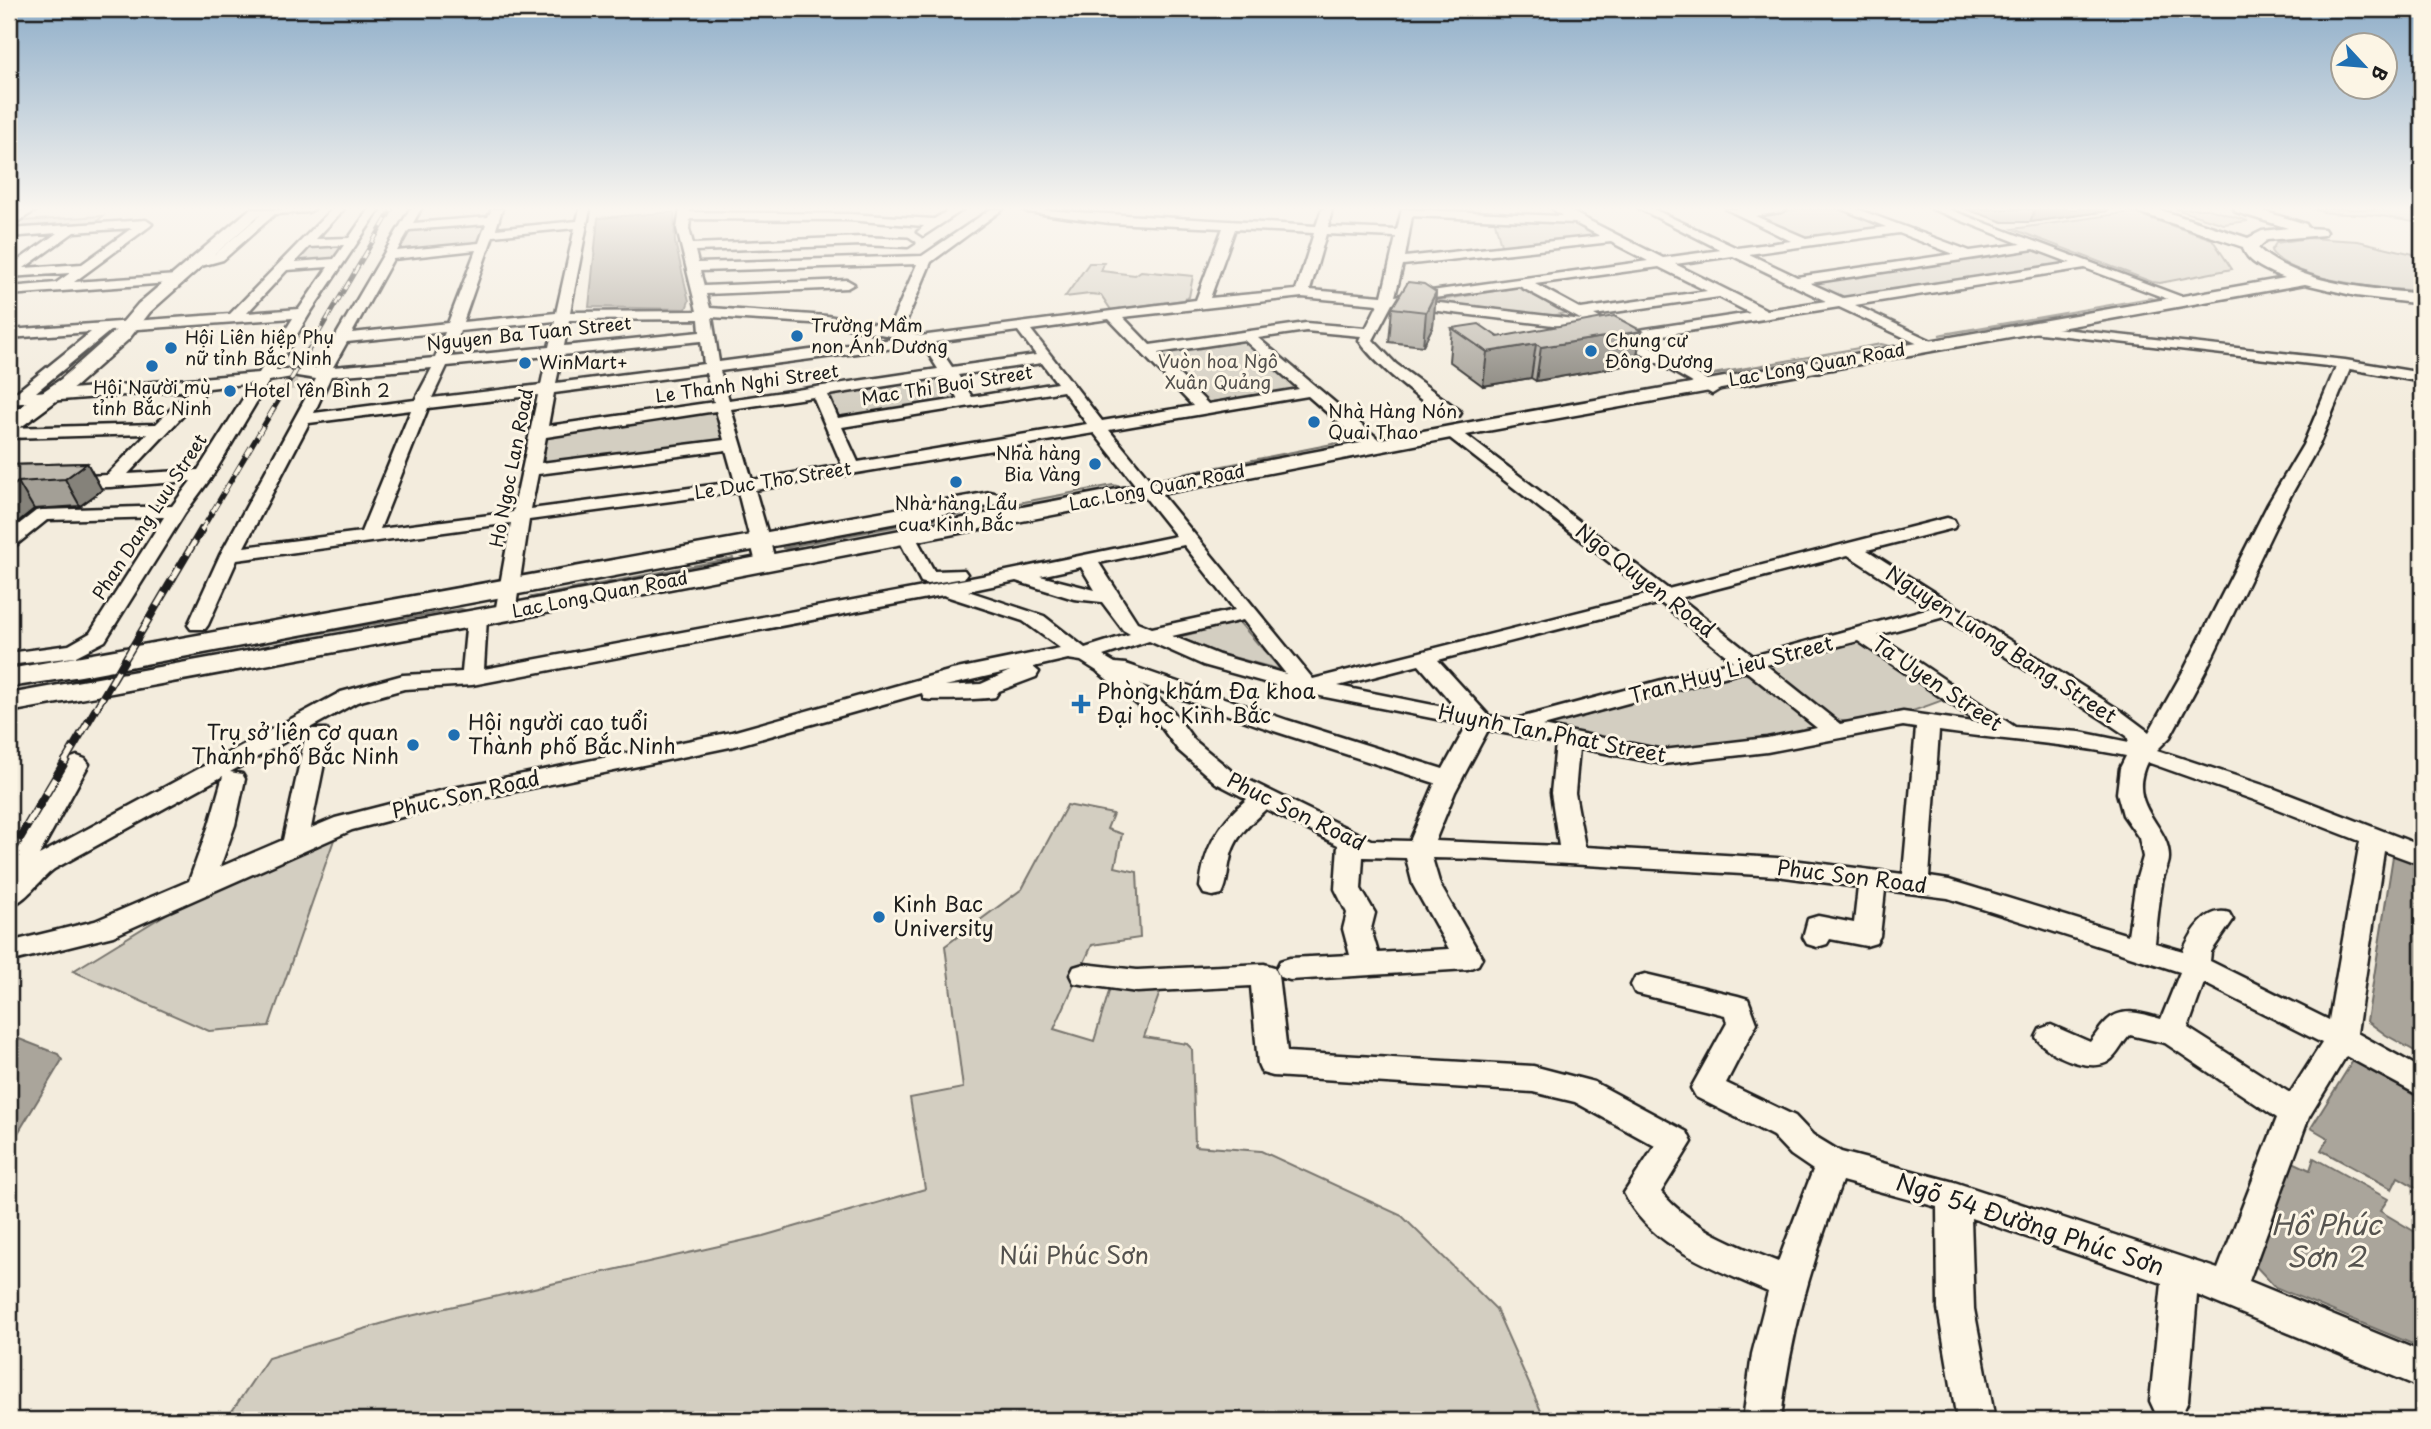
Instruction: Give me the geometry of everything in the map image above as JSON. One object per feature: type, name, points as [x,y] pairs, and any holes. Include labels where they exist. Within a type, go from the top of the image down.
[{"type":"main road","points":[[9,425],[53,396],[181,276]]},
{"type":"main road","name":"Lac Long Quan Road","points":[[9,678],[509,589],[762,552],[1142,481],[1377,447],[1452,423],[1684,372],[2254,276]]},
{"type":"main road","points":[[2296,276],[2370,293],[2422,299]]},
{"type":"main road","name":"Lac Long Quan Road","points":[[9,703],[505,613],[762,552],[906,537],[1358,431],[1452,423],[1709,387],[2306,279]]},
{"type":"street","points":[[59,287],[74,276]]},
{"type":"street","points":[[235,317],[275,276]]},
{"type":"street","name":"Phan Dang Luu Street","points":[[9,659],[74,651],[98,637],[177,511],[204,475],[328,276]]},
{"type":"street","points":[[198,625],[230,555],[378,276]]},
{"type":"street","points":[[368,537],[421,405],[441,363],[472,276]]},
{"type":"street","name":"Ho Ngoc Lan Road","points":[[505,613],[537,433],[572,276]]},
{"type":"street","points":[[694,276],[704,313],[712,368],[762,552]]},
{"type":"street","points":[[895,331],[920,276]]},
{"type":"street","points":[[1201,303],[1211,276]]},
{"type":"street","points":[[1302,293],[1307,276]]},
{"type":"street","points":[[1146,349],[1315,326],[1368,331],[1387,301],[1394,276]]},
{"type":"street","points":[[1387,301],[1573,276]]},
{"type":"street","points":[[1686,276],[1763,314]]},
{"type":"street","points":[[1785,276],[1930,345]]},
{"type":"street","points":[[1796,281],[1831,276]]},
{"type":"street","points":[[1624,337],[2013,276]]},
{"type":"street","points":[[2118,276],[2186,301]]},
{"type":"street","points":[[9,291],[177,279]]},
{"type":"street","points":[[1523,283],[1624,337],[1709,387]]},
{"type":"street","points":[[698,290],[847,284]]},
{"type":"street","points":[[302,419],[1201,303],[1302,293],[1606,327]]},
{"type":"street","points":[[1580,313],[1721,293]]},
{"type":"street","points":[[9,334],[303,313]]},
{"type":"street","points":[[343,338],[564,317],[704,313],[827,320],[895,331],[929,344],[968,402]]},
{"type":"street","points":[[1113,315],[1204,409]]},
{"type":"street","points":[[14,398],[106,327]]},
{"type":"street","points":[[1022,327],[1098,427],[1308,687],[1947,524]]},
{"type":"street","points":[[2032,328],[2345,364],[2422,377]]},
{"type":"street","name":"Ngo Quyen Road","points":[[1368,331],[1366,340],[1373,352],[1452,423],[1836,732]]},
{"type":"street","points":[[1246,335],[1377,447]]},
{"type":"street","name":"Nguyen Ba Tuan Street","points":[[237,381],[324,375],[708,336]]},
{"type":"street","name":"Le Thanh Nghi Street","points":[[537,433],[1045,358]]},
{"type":"street","points":[[2140,950],[2149,881],[2156,857],[2151,837],[2135,815],[2129,793],[2132,768],[2141,750],[2158,737],[2196,668],[2277,504],[2311,445],[2345,364]]},
{"type":"street","points":[[14,398],[237,381]]},
{"type":"street","points":[[110,482],[205,384]]},
{"type":"street","name":"Mac Thi Buoi Street","points":[[834,424],[1066,386]]},
{"type":"street","name":"Le Duc Tho Street","points":[[230,555],[746,486],[1313,391]]},
{"type":"street","points":[[819,393],[852,468]]},
{"type":"street","points":[[9,433],[160,429]]},
{"type":"street","points":[[530,470],[733,444]]},
{"type":"street","points":[[9,485],[110,482],[204,475]]},
{"type":"street","points":[[9,541],[42,515],[177,511]]},
{"type":"street","points":[[906,537],[937,583],[975,602],[1029,617],[1054,631],[1089,658],[1279,725],[1450,779]]},
{"type":"street","points":[[9,897],[30,874],[45,863],[335,703],[390,684],[430,678],[472,678],[908,596],[937,583],[982,582],[1187,539]]},
{"type":"street","name":"Nguyen Luong Bang Street","points":[[1850,548],[2138,733],[2141,750]]},
{"type":"street","name":"Huynh Tan Phat Street","points":[[1087,560],[1124,620],[1148,635],[1211,660],[1308,687],[1624,751],[1675,757],[1768,745],[1896,719],[2012,735],[2057,736],[2141,750],[2422,856]]},
{"type":"street","points":[[1015,574],[1076,593],[1109,596]]},
{"type":"street","name":"Tran Huy Lieu Street","points":[[1514,727],[1947,610]]},
{"type":"street","points":[[1089,658],[1148,635],[1249,613]]},
{"type":"street","points":[[472,678],[477,618]]},
{"type":"street","name":"Ta Uyen Street","points":[[1862,634],[2012,735]]},
{"type":"street","name":"Phuc Son Road","points":[[9,952],[103,929],[344,824],[444,798],[735,739],[960,675],[1045,657],[1089,658],[1164,715],[1186,744],[1213,769],[1263,798],[1367,849],[1574,855],[1777,867],[1949,890],[2196,966],[2341,1039],[2422,1084]]},
{"type":"street","points":[[1290,969],[1468,958],[1428,888],[1419,863],[1420,850],[1450,779],[1481,721],[1425,659]]},
{"type":"street","points":[[1896,719],[1960,701]]},
{"type":"street","points":[[2057,736],[2113,716]]},
{"type":"street","points":[[1915,886],[1928,723]]},
{"type":"street","points":[[295,846],[317,734]]},
{"type":"street","points":[[1568,740],[1563,793],[1574,855]]},
{"type":"street","points":[[9,884],[77,764]]},
{"type":"street","points":[[200,887],[222,825],[233,779]]},
{"type":"street","points":[[1213,887],[1215,856],[1231,827],[1263,798]]},
{"type":"street","points":[[2228,1289],[2295,1113],[2341,1039],[2372,837]]},
{"type":"street","points":[[1351,841],[1348,888],[1361,913],[1357,929],[1367,964]]},
{"type":"street","points":[[1817,937],[1818,926],[1866,936],[1872,880]]},
{"type":"street","points":[[2171,1032],[2196,966],[2197,950],[2219,920]]},
{"type":"street","points":[[1084,975],[1148,981],[1264,975],[1273,1064],[1533,1079],[1583,1091],[1676,1142],[1642,1193],[1667,1222],[1688,1238],[1787,1283]]},
{"type":"street","name":"Ngõ 54 Đường Phúc Sơn","points":[[1645,985],[1738,1007],[1742,1023],[1707,1087],[1784,1126],[1802,1145],[1832,1164],[1954,1197],[2228,1289],[2422,1370]]},
{"type":"street","points":[[2051,1037],[2087,1054],[2095,1054],[2100,1052],[2120,1025],[2126,1023],[2160,1032],[2171,1032],[2295,1113]]},
{"type":"street","points":[[1762,1420],[1763,1398],[1787,1283],[1832,1164]]},
{"type":"street","points":[[1954,1197],[1956,1309],[1976,1420]]},
{"type":"street","points":[[2169,1401],[2181,1273]]},
{"type":"green space","points":[[1080,276],[1193,276],[1189,297],[1183,300],[1111,310],[1101,295],[1065,297]]},
{"type":"green space","points":[[1859,276],[1992,276],[1853,298],[1836,296],[1812,283]]},
{"type":"green space","points":[[2135,276],[2198,276],[2160,283]]},
{"type":"green space","points":[[2318,276],[2422,276],[2422,290],[2365,286]]},
{"type":"green space","points":[[1520,287],[1564,313],[1552,316],[1434,301]]},
{"type":"green space","points":[[2150,298],[2160,300],[1939,335],[1943,334]]},
{"type":"green space","name":"Vuòn hoa Ngô Xuân Quảng","points":[[1241,337],[1306,388],[1212,404],[1201,403],[1155,349]]},
{"type":"green space","points":[[1881,344],[1894,347],[1712,375],[1712,374]]},
{"type":"green space","points":[[942,375],[948,377],[964,400],[835,420],[826,393]]},
{"type":"green space","points":[[720,413],[728,440],[544,463],[546,437],[556,432]]},
{"type":"green space","points":[[1352,440],[1361,443],[1169,480],[1163,478]]},
{"type":"green space","points":[[1113,485],[1121,487],[1114,491],[812,546],[782,548]]},
{"type":"green space","points":[[733,558],[736,562],[731,564],[536,599],[532,597]]},
{"type":"green space","points":[[461,609],[468,611],[464,614],[9,694],[9,687]]},
{"type":"green space","points":[[1239,622],[1281,670],[1218,653],[1178,637]]},
{"type":"green space","points":[[1856,640],[1870,644],[1948,698],[1878,720],[1834,720],[1769,672],[1766,664]]},
{"type":"green space","points":[[1739,673],[1751,675],[1817,726],[1813,733],[1658,751],[1551,728],[1555,724]]},
{"type":"green space","name":"Núi Phúc Sơn","points":[[1067,805],[1113,814],[1107,829],[1122,834],[1115,867],[1137,872],[1140,938],[1092,945],[1054,1029],[1094,1041],[1111,985],[1158,987],[1160,992],[1144,1037],[1187,1044],[1192,1049],[1195,1146],[1261,1151],[1402,1216],[1496,1309],[1545,1420],[226,1420],[268,1358],[397,1319],[763,1236],[925,1189],[910,1098],[963,1088],[945,946],[1022,889]]},
{"type":"green space","points":[[336,834],[269,1026],[209,1031],[73,971],[212,886]]},
{"type":"water","points":[[592,276],[683,276],[689,301],[686,309],[589,307]]},
{"type":"water","points":[[2393,856],[2406,856],[2422,862],[2422,1055],[2367,1021]]},
{"type":"water","points":[[9,1035],[58,1054],[62,1060],[9,1148]]},
{"type":"water","name":"Hồ Phúc Sơn 2","points":[[2354,1059],[2422,1100],[2422,1191],[2398,1177],[2392,1189],[2321,1150],[2328,1138],[2311,1128]]},
{"type":"water","name":"Hồ Phúc Sơn 2","points":[[2314,1158],[2388,1199],[2380,1211],[2422,1236],[2422,1348],[2275,1287],[2251,1261],[2291,1161],[2310,1170]]},
{"type":"building","points":[[1408,282],[1424,284],[1436,292],[1426,312],[1392,308]]},
{"type":"building","points":[[1614,316],[1642,331],[1541,347],[1536,344],[1487,352],[1452,328],[1479,324],[1498,337]]},
{"type":"building","points":[[87,463],[65,479],[18,482],[9,489],[9,465]]},
{"type":"tunnel","points":[[284,382],[297,381]]},
{"type":"railway","points":[[308,351],[353,276]]},
{"type":"railway","points":[[201,531],[309,349]]},
{"type":"railway","points":[[65,761],[202,529]]},
{"type":"railway","points":[[9,856],[66,760]]},
{"type":"place","name":"Trường Mầm non Ánh Dương","points":[[797,336]]},
{"type":"place","name":"Hội Liên hiệp Phụ nữ tỉnh Bắc Ninh","points":[[171,348]]},
{"type":"place","name":"Chung cư Đông Dương","points":[[1591,351]]},
{"type":"place","name":"WinMart+","points":[[525,363]]},
{"type":"place","name":"Hội Người mù tỉnh Bắc Ninh","points":[[152,366]]},
{"type":"place","name":"Hotel Yên Bình 2","points":[[230,391]]},
{"type":"place","name":"Nhà Hàng Nón Quai Thao","points":[[1314,422]]},
{"type":"place","name":"Nhà hàng Bia Vàng","points":[[1095,464]]},
{"type":"place","name":"Nhà hàng Lẩu cua Kinh Bắc","points":[[956,482]]},
{"type":"place","name":"Phòng khám Đa khoa Đại học Kinh Bắc","points":[[1081,704]]},
{"type":"place","name":"Hội người cao tuổi Thành phố Bắc Ninh","points":[[454,735]]},
{"type":"place","name":"Trụ sở liên cơ quan Thành phố Bắc Ninh","points":[[413,745]]},
{"type":"place","name":"Kinh Bac University","points":[[879,917]]}]
